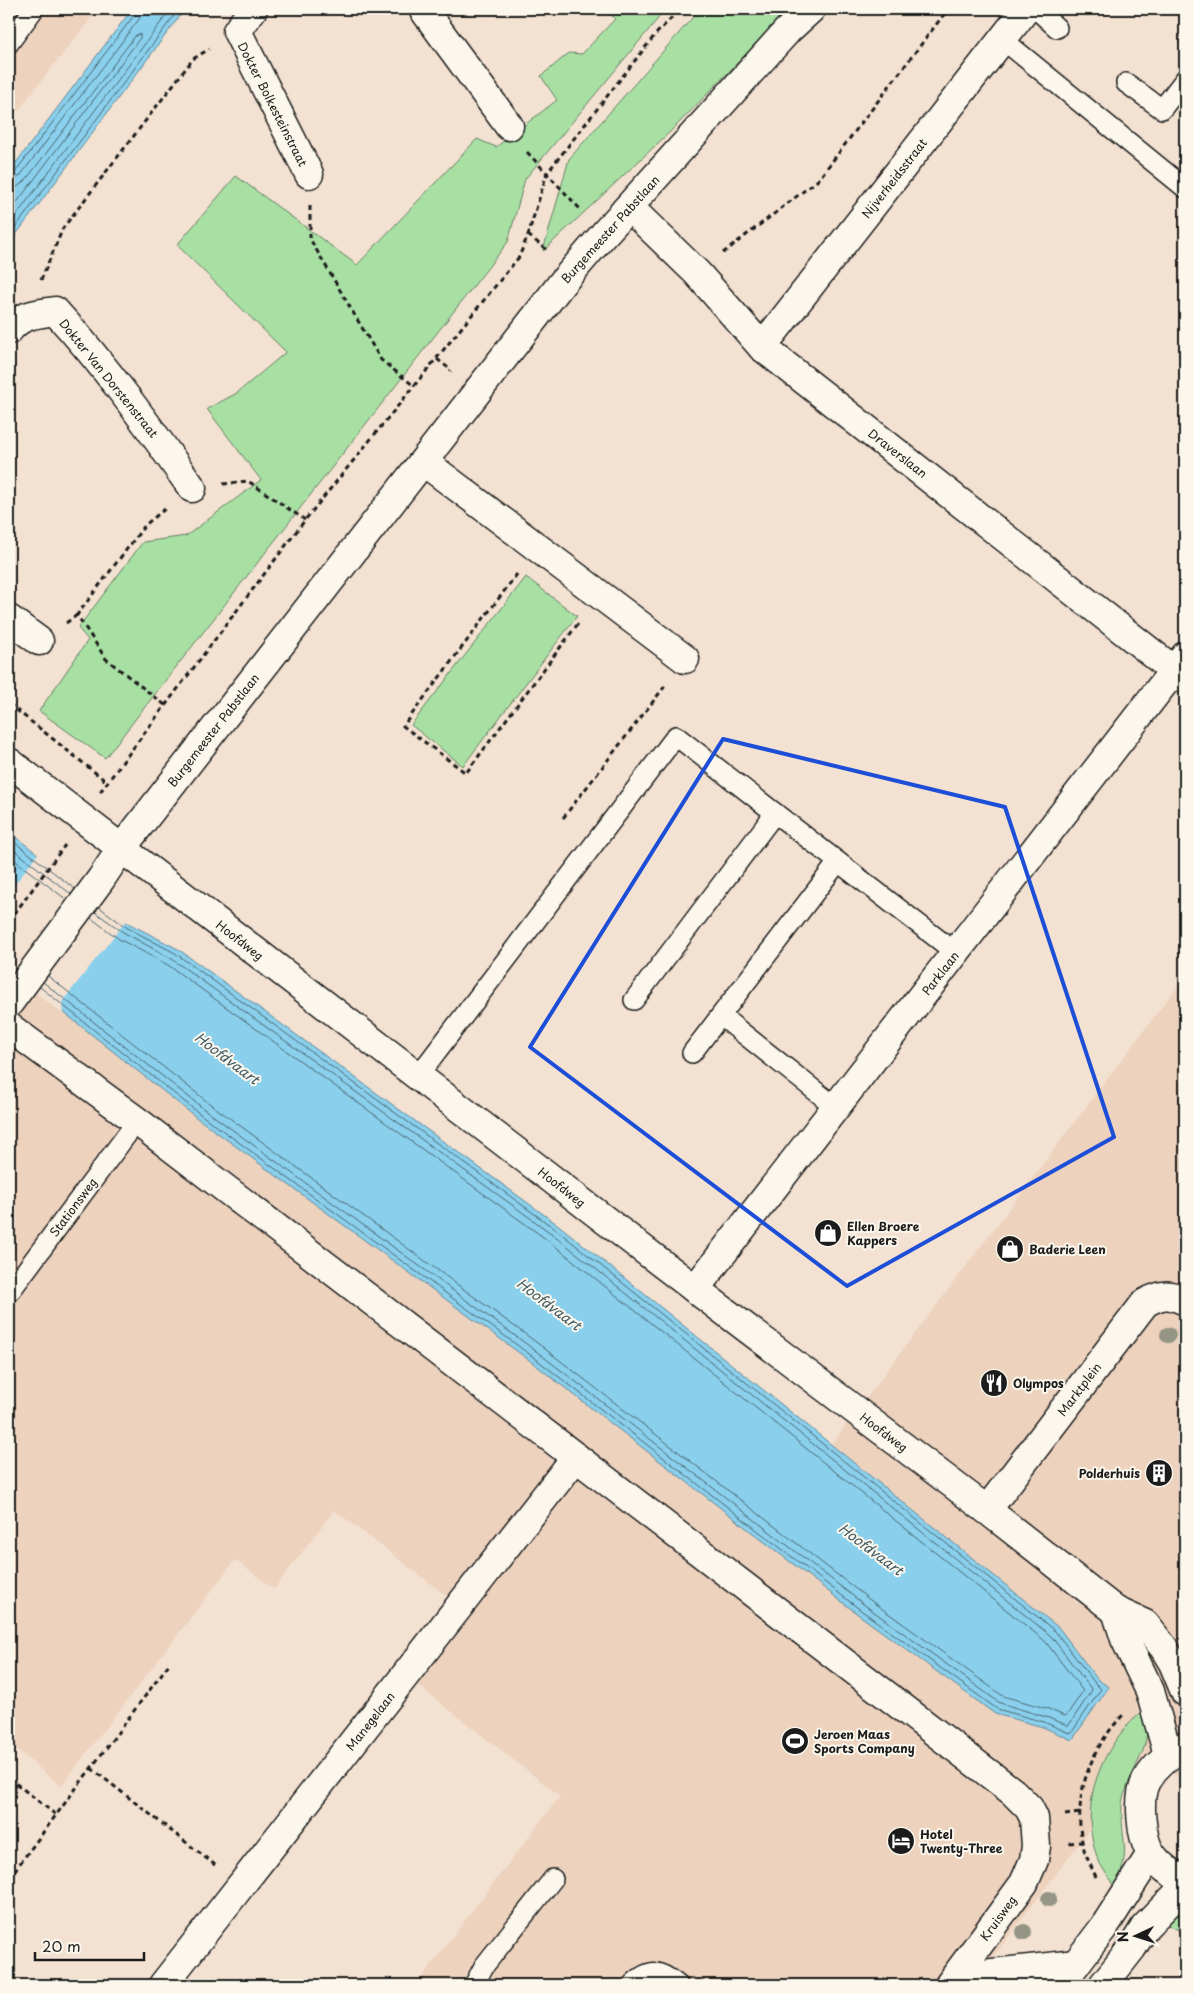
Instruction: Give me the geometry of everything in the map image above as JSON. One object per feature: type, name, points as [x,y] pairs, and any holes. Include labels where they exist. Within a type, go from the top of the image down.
[{"type":"street","name":"Dokter Bolkesteinstraat","points":[[253,9],[236,31],[309,174]]},
{"type":"street","points":[[424,9],[509,126]]},
{"type":"street","name":"Burgemeester Pabstlaan","points":[[13,997],[101,879],[121,848],[556,291],[604,234],[630,208],[788,30],[811,9]]},
{"type":"street","name":"Nijverheidsstraat","points":[[762,347],[1026,9]]},
{"type":"street","name":"Draverslaan","points":[[630,208],[697,273],[762,347],[1182,668]]},
{"type":"street","name":"Dokter Van Dorstenstraat","points":[[17,322],[55,311],[80,337],[134,404],[192,488]]},
{"type":"street","points":[[424,462],[686,659]]},
{"type":"street","points":[[9,619],[39,642]]},
{"type":"street","name":"Parklaan","points":[[695,1289],[956,953],[1182,668]]},
{"type":"street","name":"Hoofdweg","points":[[9,762],[695,1289],[987,1510],[1116,1611],[1144,1624],[1164,1648],[1173,1663],[1185,1692]]},
{"type":"street","points":[[9,1027],[137,1121],[576,1457]]},
{"type":"street","name":"Marktplein","points":[[987,1510],[1145,1303],[1159,1295],[1176,1296],[1185,1301]]},
{"type":"street","name":"Kruisweg","points":[[576,1457],[1013,1792],[1029,1808],[1034,1818],[1036,1846],[1034,1860],[1024,1883],[952,1981]]},
{"type":"street","name":"Manegelaan","points":[[163,1985],[576,1457]]},
{"type":"street","points":[[1116,1611],[1125,1639],[1150,1691],[1160,1719],[1177,1750],[1157,1766],[1145,1783],[1141,1803],[1141,1823],[1151,1854],[1165,1868],[1185,1880]]},
{"type":"street","points":[[952,1981],[1068,1975],[1104,1927],[1151,1854]]},
{"type":"street","points":[[1103,1985],[1132,1948],[1145,1927],[1185,1886]]},
{"type":"lane","points":[[9,43],[34,9]]},
{"type":"lane","points":[[1036,9],[1057,28]]},
{"type":"lane","points":[[1002,39],[1185,188]]},
{"type":"lane","points":[[1126,83],[1162,109],[1185,79]]},
{"type":"lane","points":[[418,1076],[676,736],[956,953]]},
{"type":"lane","points":[[634,1000],[775,813]]},
{"type":"lane","points":[[692,1053],[838,862]]},
{"type":"lane","points":[[721,1016],[837,1108]]},
{"type":"lane","name":"Stationsweg","points":[[9,1293],[137,1121]]},
{"type":"lane","points":[[474,1985],[484,1966],[553,1879]]},
{"type":"lane","points":[[632,1985],[641,1976],[654,1972],[666,1976],[678,1985]]},
{"type":"path","points":[[9,921],[62,850],[108,782],[305,520],[519,257],[528,235],[547,173],[655,35],[680,9]]},
{"type":"path","points":[[697,273],[818,180],[948,9]]},
{"type":"path","points":[[17,322],[63,228],[193,59],[236,31]]},
{"type":"path","points":[[509,126],[515,139],[604,234]]},
{"type":"path","points":[[309,174],[310,239],[381,360],[413,385]]},
{"type":"path","points":[[528,235],[552,254]]},
{"type":"path","points":[[165,706],[106,659],[77,615],[145,525],[192,488],[248,481],[305,520]]},
{"type":"path","points":[[537,547],[403,726],[466,773],[600,595]]},
{"type":"path","points":[[563,818],[686,659]]},
{"type":"path","points":[[9,704],[108,782]]},
{"type":"path","points":[[9,1878],[169,1664]]},
{"type":"path","points":[[91,1768],[241,1886]]},
{"type":"path","points":[[9,1778],[56,1815]]},
{"type":"highlighted area","points":[[723,739],[1005,807],[1114,1137],[847,1286],[530,1047]]},
{"type":"shaded area","points":[[9,9],[98,9],[9,122]]},
{"type":"shaded area","points":[[66,943],[800,1486],[1185,976],[1185,1782],[1147,1754],[972,1985],[416,1985],[560,1796],[406,1676],[460,1606],[334,1510],[274,1589],[235,1560],[61,1786],[9,1743],[9,1019]]},
{"type":"green space","points":[[607,9],[666,9],[525,179],[508,242],[105,758],[39,711],[88,640],[78,628],[143,542],[186,536],[261,480],[207,409],[237,393],[286,352],[177,245],[236,176],[357,265],[477,139],[496,147],[557,100],[541,76],[569,53],[582,54],[615,19]]},
{"type":"green space","points":[[700,9],[790,9],[672,130],[543,251],[569,159]]},
{"type":"green space","points":[[526,577],[577,616],[463,766],[411,725]]},
{"type":"green space","points":[[1143,1711],[1147,1733],[1142,1752],[1122,1803],[1124,1856],[1120,1875],[1114,1887],[1097,1857],[1093,1840],[1090,1824],[1093,1792],[1103,1762],[1111,1747],[1126,1727]]},
{"type":"green space","points":[[1185,1907],[1185,1933],[1164,1923],[1174,1914]]},
{"type":"water","points":[[132,9],[185,9],[9,244],[9,172]]},
{"type":"water","name":"Hoofdvaart","points":[[9,832],[128,923],[178,949],[561,1227],[1059,1628],[1098,1680],[1109,1687],[1072,1740],[1043,1727],[995,1714],[859,1615],[529,1360],[197,1118],[9,969]]},
{"type":"pier","points":[[39,852],[131,921],[125,922],[62,1002],[63,1014],[9,972],[9,892]]},
{"type":"pier","points":[[1185,1789],[1185,1830],[1175,1822],[1174,1816],[1180,1793]]},
{"type":"place","name":"Ellen Broere Kappers","points":[[828,1233]]},
{"type":"place","name":"Baderie Leen","points":[[1010,1249]]},
{"type":"place","name":"Olympos","points":[[994,1383]]},
{"type":"place","name":"Polderhuis","points":[[1159,1473]]},
{"type":"place","name":"Jeroen Maas Sports Company","points":[[795,1741]]},
{"type":"place","name":"Hotel Twenty-Three","points":[[901,1841]]}]
